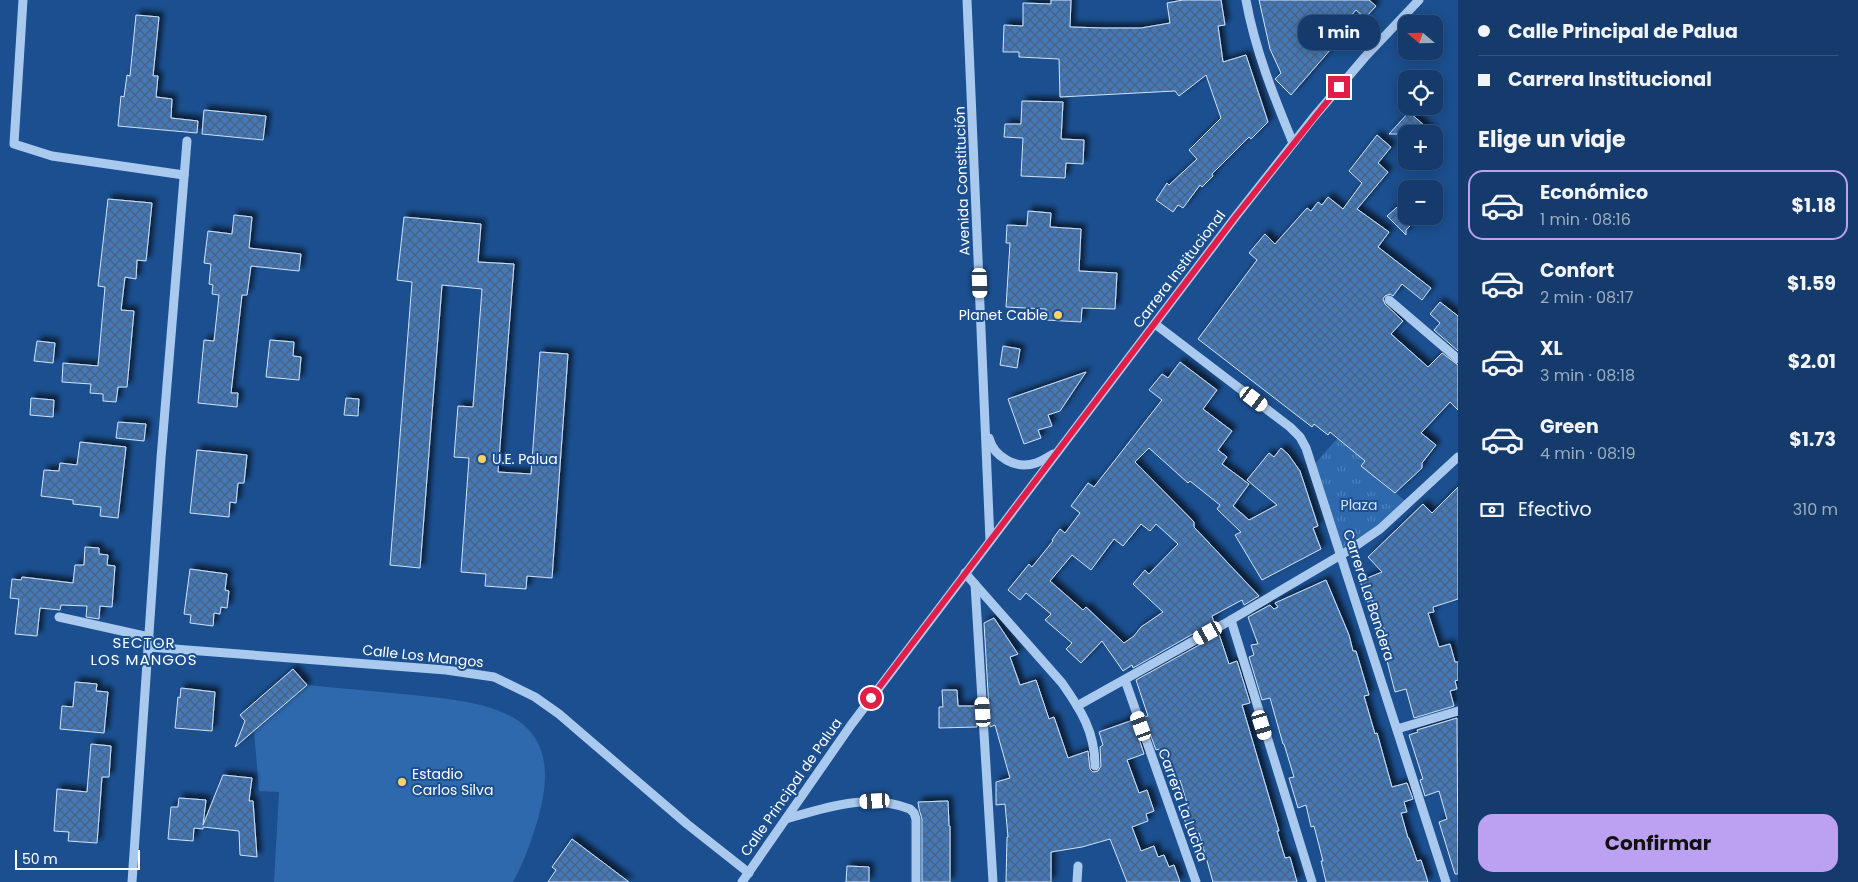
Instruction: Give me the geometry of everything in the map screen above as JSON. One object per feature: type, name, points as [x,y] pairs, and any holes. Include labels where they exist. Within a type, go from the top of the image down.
[{"type":"street","points":[[23,0],[14,144],[52,156],[184,175]]},
{"type":"street","name":"Avenida Constitución","points":[[967,0],[990,541]]},
{"type":"street","points":[[1246,0],[1258,50],[1293,143]]},
{"type":"street","name":"Carrera Institucional","points":[[990,541],[1293,143],[1365,57],[1420,0]]},
{"type":"street","points":[[132,882],[148,637],[187,141]]},
{"type":"street","points":[[1389,300],[1458,359]]},
{"type":"street","name":"Carrera La Bandera","points":[[1154,324],[1268,410],[1300,438],[1306,448],[1446,882]]},
{"type":"street","points":[[986,427],[991,444],[996,452],[1012,462],[1024,465],[1036,463],[1058,451]]},
{"type":"street","points":[[1077,706],[1231,620],[1342,555],[1380,529],[1458,457]]},
{"type":"street","name":"Calle Principal de Palua","points":[[742,882],[840,740],[990,541]]},
{"type":"street","points":[[965,573],[1062,683],[1089,726],[1095,748],[1095,766]]},
{"type":"street","points":[[975,584],[993,882]]},
{"type":"street","points":[[59,617],[148,637]]},
{"type":"street","points":[[1231,620],[1312,882]]},
{"type":"street","name":"Calle Los Mangos","points":[[148,647],[446,670],[494,677],[535,697],[559,714],[687,824],[749,873]]},
{"type":"street","name":"Carrera La Lucha","points":[[1125,680],[1196,882]]},
{"type":"street","points":[[1397,729],[1458,710]]},
{"type":"street","points":[[786,819],[833,805],[857,802],[875,801],[910,809],[916,819],[916,882]]},
{"type":"street","points":[[1077,882],[1078,866]]},
{"type":"green space","name":"Plaza","points":[[1341,434],[1344,437],[1341,441],[1348,447],[1369,457],[1361,466],[1408,503],[1341,555],[1313,466]]},
{"type":"green space","name":"Estadio Carlos Silva","points":[[307,685],[442,698],[470,703],[495,709],[516,719],[532,734],[542,754],[545,781],[534,832],[513,882],[274,882],[279,792],[259,791],[254,731]]},
{"type":"building","points":[[1051,0],[1071,0],[1070,27],[1141,28],[1170,23],[1167,3],[1183,0],[1221,0],[1225,25],[1218,26],[1223,62],[1246,55],[1268,122],[1251,139],[1249,137],[1212,174],[1213,176],[1202,187],[1200,185],[1183,208],[1178,205],[1173,212],[1156,200],[1167,183],[1169,185],[1197,159],[1189,150],[1221,118],[1206,75],[1179,96],[1175,91],[1060,97],[1059,59],[1019,57],[1019,52],[1003,52],[1004,25],[1023,26],[1023,3],[1051,4]]},
{"type":"building","points":[[1259,0],[1369,0],[1376,6],[1365,18],[1356,10],[1332,37],[1337,42],[1291,95],[1275,79],[1281,73],[1270,49]]},
{"type":"building","points":[[136,15],[159,17],[153,76],[158,76],[156,97],[172,99],[171,118],[198,121],[197,133],[118,126],[121,96],[124,97],[127,75],[130,76]]},
{"type":"building","points":[[1022,101],[1063,102],[1061,139],[1084,140],[1083,164],[1066,163],[1065,178],[1021,176],[1023,138],[1004,137],[1005,124],[1021,124]]},
{"type":"building","points":[[204,110],[266,116],[263,140],[202,134]]},
{"type":"building","points":[[1406,115],[1412,115],[1424,125],[1398,125],[1398,134],[1389,134]]},
{"type":"building","points":[[1377,135],[1391,147],[1378,163],[1388,172],[1357,209],[1389,232],[1378,247],[1431,288],[1422,300],[1402,284],[1393,296],[1390,294],[1385,296],[1383,299],[1385,304],[1403,321],[1391,334],[1428,367],[1442,353],[1458,365],[1458,410],[1450,402],[1421,433],[1436,445],[1422,463],[1422,468],[1395,493],[1361,466],[1365,461],[1330,432],[1328,435],[1314,424],[1312,427],[1198,339],[1257,260],[1249,253],[1265,234],[1275,244],[1307,208],[1311,211],[1318,202],[1322,205],[1328,197],[1343,209],[1362,183],[1349,171]]},
{"type":"building","points":[[108,199],[152,203],[146,261],[137,260],[136,279],[125,277],[121,310],[134,311],[127,387],[118,387],[116,402],[103,401],[103,394],[90,393],[91,384],[62,382],[63,363],[98,366],[105,287],[98,286]]},
{"type":"building","points":[[1398,206],[1398,225],[1411,225],[1406,230],[1406,235],[1387,216]]},
{"type":"building","points":[[1028,211],[1051,213],[1050,227],[1081,229],[1079,271],[1117,273],[1115,309],[1082,308],[1081,322],[1046,320],[1046,309],[1006,307],[1010,243],[1006,243],[1007,225],[1027,226]]},
{"type":"building","points":[[234,215],[252,217],[249,248],[301,254],[299,271],[251,266],[247,295],[242,295],[231,393],[238,393],[237,407],[198,403],[204,340],[214,341],[219,295],[212,294],[213,285],[209,284],[211,264],[204,263],[208,231],[232,234]]},
{"type":"building","points":[[404,217],[481,224],[478,262],[514,264],[498,472],[531,474],[540,352],[568,354],[552,578],[527,576],[526,589],[485,586],[486,574],[461,572],[469,458],[454,457],[458,406],[473,407],[482,289],[442,285],[420,568],[390,565],[412,282],[397,280]]},
{"type":"building","points":[[1440,302],[1458,316],[1458,351],[1434,330],[1440,323],[1430,314]]},
{"type":"building","points":[[270,340],[294,342],[293,356],[301,357],[299,380],[266,377]]},
{"type":"building","points":[[37,341],[55,343],[53,363],[34,361]]},
{"type":"building","points":[[1003,346],[1020,349],[1017,368],[1000,365]]},
{"type":"building","points":[[1180,362],[1217,390],[1203,409],[1232,431],[1218,450],[1227,457],[1222,464],[1249,484],[1233,506],[1249,520],[1277,505],[1247,480],[1269,453],[1274,457],[1281,448],[1288,454],[1300,471],[1318,526],[1313,528],[1321,549],[1262,580],[1235,535],[1241,532],[1217,509],[1220,505],[1190,481],[1188,483],[1149,448],[1135,462],[1194,522],[1194,527],[1259,596],[1244,605],[1242,600],[1212,616],[1214,622],[1133,668],[1132,665],[1123,671],[1102,641],[1081,663],[1066,649],[1072,643],[1045,620],[1051,614],[1026,593],[1020,600],[1008,590],[1029,564],[1032,567],[1060,529],[1065,533],[1080,513],[1071,506],[1088,483],[1094,487],[1162,400],[1149,390],[1162,374],[1168,378]],"holes":[[[1141,524],[1150,531],[1156,524],[1178,544],[1149,574],[1145,570],[1133,584],[1163,612],[1141,627],[1134,636],[1124,643],[1086,607],[1083,610],[1050,581],[1072,555],[1091,570],[1114,539],[1123,546]]]},
{"type":"building","points":[[1086,372],[1060,411],[1048,415],[1052,426],[1038,430],[1041,438],[1024,444],[1008,399]]},
{"type":"building","points":[[31,398],[54,400],[53,417],[30,415]]},
{"type":"building","points":[[346,398],[359,399],[358,416],[344,415]]},
{"type":"building","points":[[118,422],[146,424],[144,441],[116,438]]},
{"type":"building","points":[[80,442],[126,447],[118,518],[100,516],[101,507],[73,504],[73,500],[41,496],[44,470],[59,471],[60,463],[77,465]]},
{"type":"building","points":[[197,450],[247,455],[244,483],[238,483],[236,503],[230,502],[229,517],[190,513]]},
{"type":"building","points":[[1458,487],[1458,599],[1433,607],[1434,612],[1428,613],[1439,647],[1450,644],[1455,662],[1458,662],[1458,680],[1455,681],[1457,689],[1450,691],[1454,706],[1414,718],[1406,689],[1395,692],[1387,661],[1393,659],[1384,628],[1380,629],[1372,600],[1367,602],[1360,581],[1382,572],[1368,557],[1423,504],[1432,513]]},
{"type":"building","points":[[85,547],[99,548],[99,554],[108,555],[107,565],[115,566],[112,607],[100,606],[99,619],[86,617],[87,606],[61,605],[60,610],[40,608],[37,636],[15,634],[19,599],[10,598],[12,579],[21,580],[22,577],[73,583],[75,565],[84,565]]},
{"type":"building","points":[[190,569],[227,574],[225,590],[229,591],[227,608],[221,607],[220,614],[214,613],[213,626],[190,623],[191,615],[184,614]]},
{"type":"building","points":[[1326,580],[1349,635],[1353,651],[1356,651],[1369,695],[1364,696],[1375,734],[1377,733],[1392,787],[1407,783],[1413,799],[1404,802],[1407,812],[1401,813],[1417,861],[1421,860],[1428,882],[1326,882],[1314,826],[1311,827],[1306,805],[1298,808],[1289,778],[1294,777],[1270,698],[1262,700],[1249,657],[1254,655],[1251,645],[1258,644],[1248,617],[1270,605],[1274,609],[1278,607],[1275,603]]},
{"type":"building","points":[[994,618],[1018,654],[1010,657],[1020,685],[1036,680],[1049,719],[1054,717],[1068,758],[1088,751],[1090,769],[1093,772],[1098,771],[1101,766],[1100,747],[1103,745],[1099,732],[1133,720],[1144,754],[1127,760],[1139,793],[1147,790],[1154,811],[1146,814],[1148,821],[1132,827],[1141,851],[1154,846],[1158,857],[1164,855],[1169,867],[1174,865],[1180,882],[1127,882],[1110,839],[1082,847],[1051,852],[1051,882],[1006,882],[1008,837],[1005,804],[996,805],[996,782],[1010,778],[995,725],[990,727],[984,623]]},
{"type":"building","points":[[1219,634],[1229,664],[1237,661],[1250,703],[1242,705],[1279,831],[1277,831],[1285,858],[1290,857],[1297,882],[1213,882],[1199,833],[1190,836],[1182,812],[1189,810],[1180,780],[1177,782],[1170,760],[1164,763],[1159,749],[1156,750],[1144,717],[1148,716],[1136,680]]},
{"type":"building","points":[[293,669],[307,685],[235,747],[245,721],[240,715]]},
{"type":"building","points":[[75,682],[97,684],[96,691],[108,692],[104,733],[60,729],[62,706],[73,707]]},
{"type":"building","points":[[181,688],[215,692],[212,731],[175,728],[178,697],[180,698]]},
{"type":"building","points":[[942,690],[957,690],[958,706],[976,706],[977,727],[939,728],[939,707],[943,707]]},
{"type":"building","points":[[1457,718],[1458,874],[1455,874],[1439,822],[1447,819],[1439,791],[1425,796],[1420,780],[1423,779],[1409,735],[1418,732],[1417,730]]},
{"type":"building","points":[[91,744],[111,746],[109,777],[102,777],[97,843],[68,841],[69,832],[54,831],[57,789],[87,792]]},
{"type":"building","points":[[223,775],[252,778],[249,801],[253,801],[257,857],[240,855],[239,831],[203,827],[203,829],[194,828],[193,841],[168,839],[171,807],[178,807],[179,798],[206,800],[203,825]]},
{"type":"building","points":[[948,801],[950,882],[922,882],[922,819],[918,802]]},
{"type":"building","points":[[572,839],[629,882],[548,882],[556,870],[552,867]]},
{"type":"building","points":[[847,866],[869,867],[869,882],[846,882]]},
{"type":"place","name":"Planet Cable","points":[[1058,315]]},
{"type":"place","name":"U.E. Palua","points":[[482,459]]},
{"type":"place","name":"Estadio Carlos Silva","points":[[402,782]]},
{"type":"district","name":"SECTOR LOS MANGOS","points":[[144,652]]},
{"type":"route","points":[[871,698],[1236,216],[1339,87]]}]
